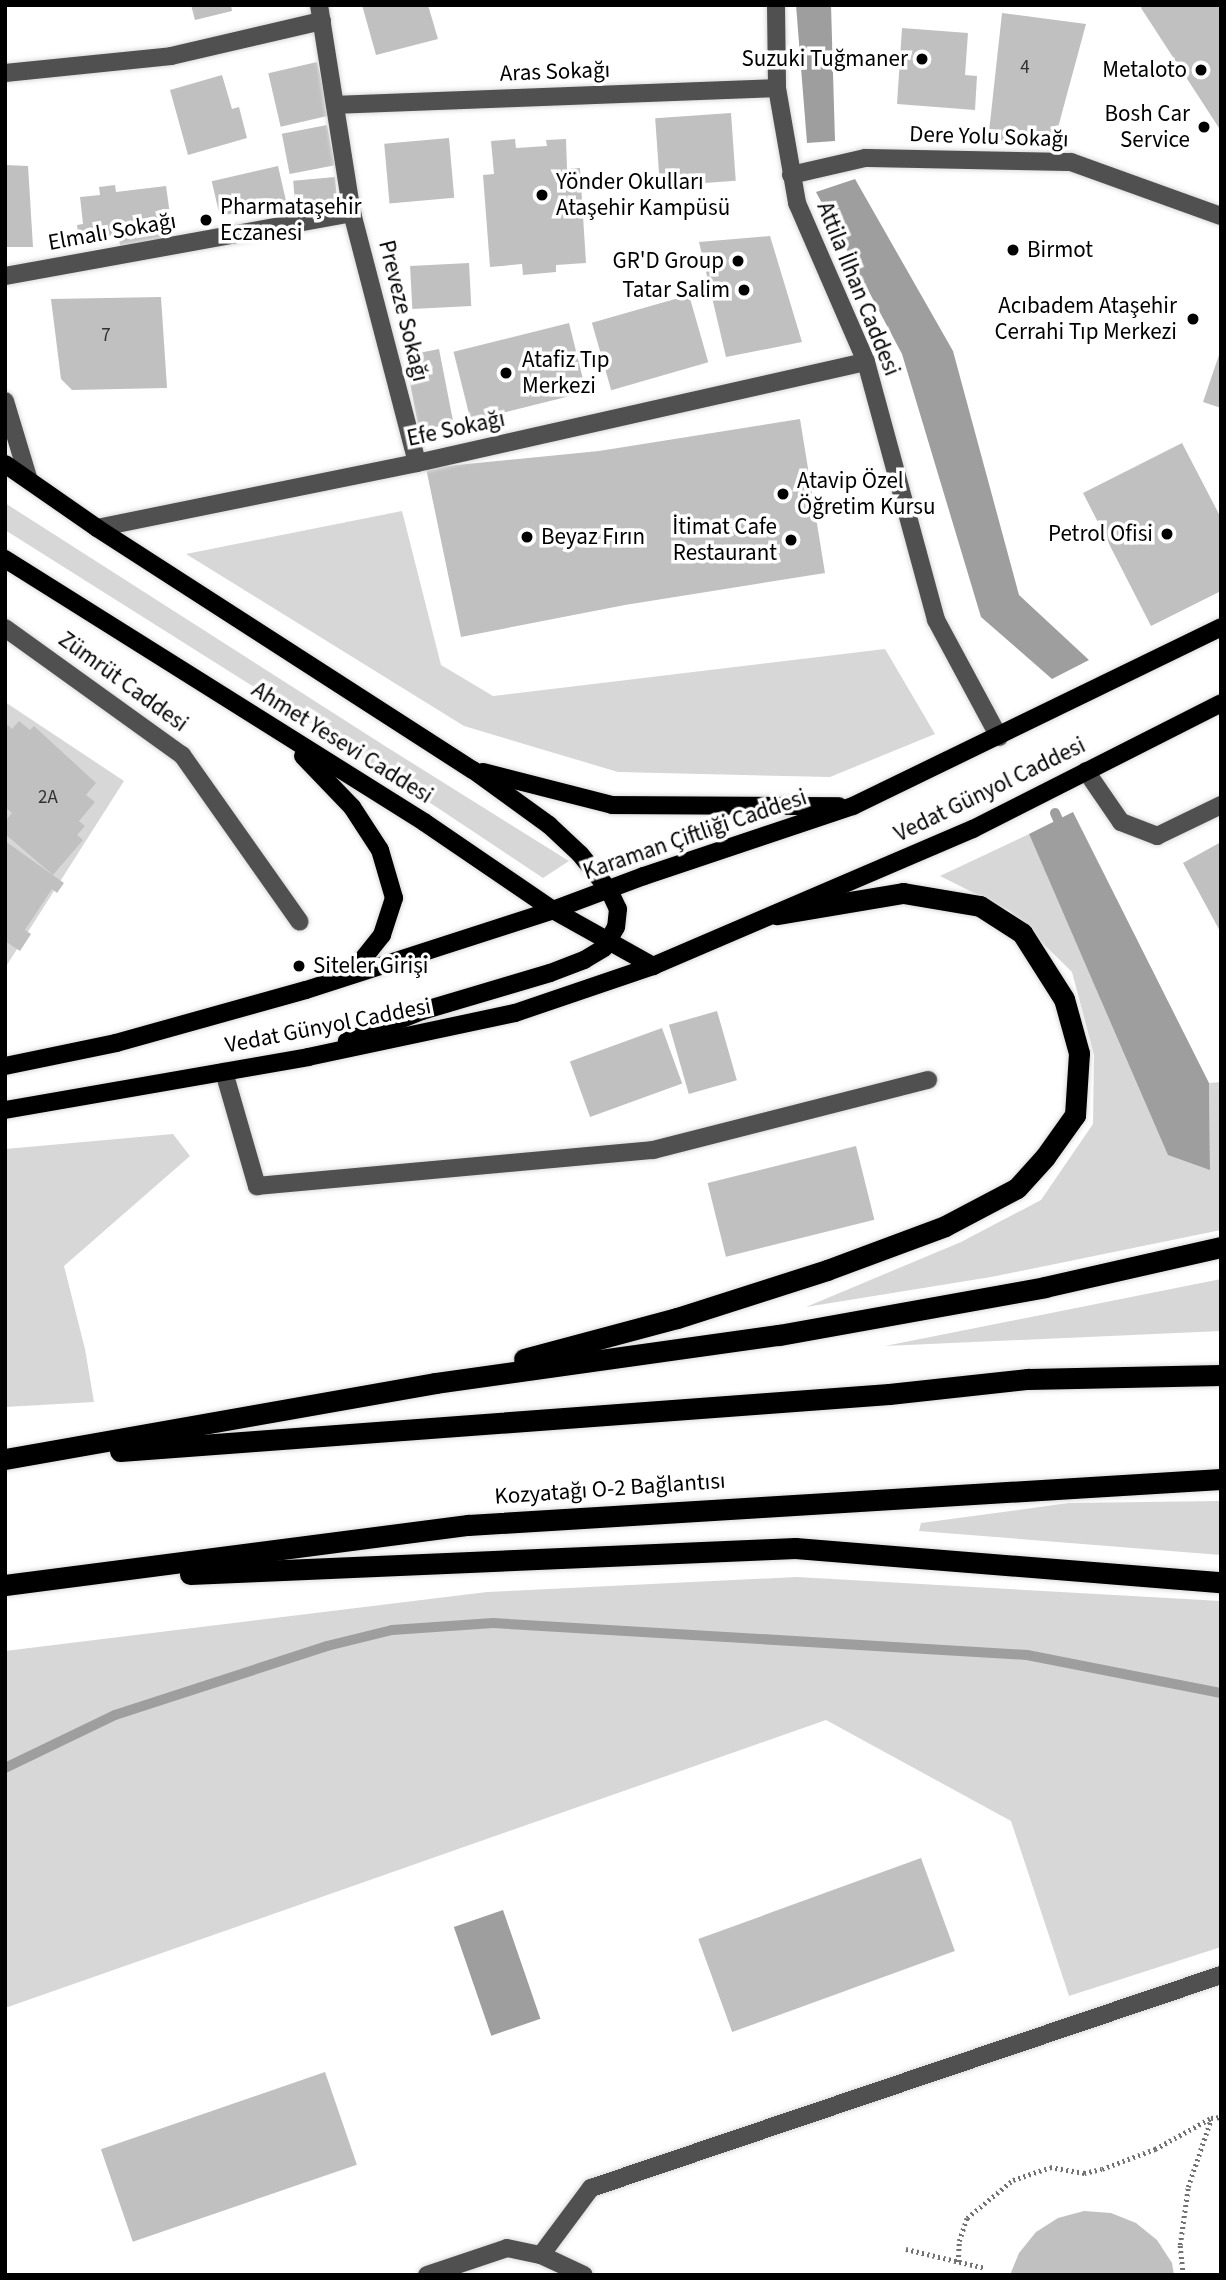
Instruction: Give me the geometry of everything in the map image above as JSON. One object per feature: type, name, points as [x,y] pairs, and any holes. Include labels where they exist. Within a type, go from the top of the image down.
[{"type":"highway","points":[[436,1383],[677,1318],[827,1270],[945,1226],[1017,1188],[1045,1157],[1075,1115],[1079,1052],[1064,999],[1022,933],[980,906],[903,893],[777,914]]},
{"type":"highway","points":[[5,1459],[436,1383],[779,1335],[1045,1287],[1221,1247]]},
{"type":"highway","points":[[5,1459],[889,1394],[1028,1380],[1221,1375]]},
{"type":"highway","name":"Kozyatağı O-2 Bağlantısı","points":[[5,1584],[468,1525],[1221,1479]]},
{"type":"highway","points":[[52,1580],[796,1548],[1221,1582]]},
{"type":"main road","name":"Ahmet Yesevi Caddesi","points":[[5,464],[28,477],[97,528],[473,770],[549,825],[580,854],[609,890]]},
{"type":"main road","name":"Ahmet Yesevi Caddesi","points":[[5,559],[283,736],[424,822],[554,910],[653,966]]},
{"type":"main road","name":"Vedat Günyol Caddesi","points":[[853,806],[999,737],[1221,626]]},
{"type":"main road","name":"Vedat Günyol Caddesi","points":[[777,914],[973,829],[1221,703]]},
{"type":"main road","points":[[283,736],[352,807],[380,850],[394,898],[382,935],[351,974]]},
{"type":"main road","points":[[473,770],[612,805],[853,806]]},
{"type":"main road","name":"Karaman Çiftliği Caddesi","points":[[554,910],[853,806]]},
{"type":"main road","points":[[308,1057],[422,1011],[550,973],[584,960],[604,947],[616,927],[618,909],[609,890]]},
{"type":"main road","name":"Vedat Günyol Caddesi","points":[[5,1066],[116,1043],[351,974],[554,910]]},
{"type":"main road","points":[[653,966],[777,914]]},
{"type":"main road","name":"Vedat Günyol Caddesi","points":[[5,1110],[308,1057],[515,1013],[653,966]]},
{"type":"street","name":"Attila İlhan Caddesi","points":[[776,5],[776,88],[797,203],[866,362],[936,620],[999,737]]},
{"type":"street","points":[[5,73],[171,56],[320,13]]},
{"type":"street","name":"Preveze Sokağı","points":[[320,13],[352,213],[417,463]]},
{"type":"street","name":"Aras Sokağı","points":[[335,105],[776,88]]},
{"type":"street","name":"Dere Yolu Sokağı","points":[[791,175],[865,158],[1071,162],[1221,216]]},
{"type":"street","name":"Elmalı Sokağı","points":[[5,276],[352,213]]},
{"type":"street","name":"Efe Sokağı","points":[[97,528],[417,463],[866,362]]},
{"type":"street","points":[[5,401],[28,477]]},
{"type":"street","name":"Zümrüt Caddesi","points":[[5,628],[183,755],[300,922]]},
{"type":"street","points":[[1086,771],[1121,822],[1157,836],[1221,804]]},
{"type":"street","points":[[224,1072],[257,1186],[653,1150],[928,1080]]},
{"type":"street","points":[[541,2255],[591,2188],[1221,1975]]},
{"type":"street","points":[[427,2275],[507,2248],[541,2255],[584,2275]]},
{"type":"path","points":[[958,2262],[959,2241],[967,2218],[1013,2180],[1050,2167],[1084,2173],[1102,2169],[1155,2149],[1211,2118],[1221,2117]]},
{"type":"path","points":[[1183,2275],[1180,2245],[1188,2187],[1211,2118]]},
{"type":"path","points":[[906,2249],[985,2268]]},
{"type":"shaded area","points":[[796,5],[831,5],[835,141],[807,143]]},
{"type":"shaded area","points":[[855,179],[953,351],[1019,595],[1089,660],[1052,679],[981,617],[902,354],[816,192]]},
{"type":"shaded area","points":[[5,503],[569,861],[543,878],[289,709],[5,530]]},
{"type":"shaded area","points":[[402,511],[441,665],[493,696],[885,649],[935,734],[830,777],[618,772],[464,726],[186,554]]},
{"type":"shaded area","points":[[5,702],[124,781],[5,968]]},
{"type":"shaded area","points":[[1073,812],[1209,1083],[1210,1170],[1168,1155],[1029,834]]},
{"type":"shaded area","points":[[1029,834],[1169,1155],[1210,1169],[1209,1083],[1221,1082],[1221,1230],[991,1277],[806,1307],[961,1242],[1041,1200],[1093,1124],[1094,1055],[1072,972],[1010,911],[940,876]]},
{"type":"shaded area","points":[[173,1134],[190,1156],[64,1266],[85,1349],[94,1402],[5,1407],[5,1149]]},
{"type":"shaded area","points":[[1221,1279],[1221,1331],[885,1346]]},
{"type":"shaded area","points":[[1221,1501],[1221,1555],[919,1531],[921,1523],[1069,1503]]},
{"type":"shaded area","points":[[797,1577],[1221,1601],[1221,1947],[1069,1996],[1011,1821],[826,1720],[5,2008],[5,1651],[487,1592]]},
{"type":"shaded area","points":[[503,1910],[540,2019],[491,2036],[454,1927]]},
{"type":"building","points":[[191,5],[231,5],[232,11],[195,20]]},
{"type":"building","points":[[362,5],[428,5],[438,39],[376,55]]},
{"type":"building","name":"Metaloto","points":[[1142,5],[1221,5],[1221,131],[1141,8]]},
{"type":"building","points":[[1002,13],[1086,24],[1053,146],[988,141]]},
{"type":"building","points":[[902,28],[968,33],[965,75],[977,76],[975,110],[897,104]]},
{"type":"building","points":[[317,62],[329,116],[281,127],[268,73]]},
{"type":"building","points":[[222,75],[232,109],[239,107],[247,138],[188,155],[170,90]]},
{"type":"building","points":[[731,113],[736,181],[660,186],[655,118]]},
{"type":"building","points":[[327,125],[335,165],[290,174],[282,134]]},
{"type":"building","points":[[449,138],[454,198],[389,203],[384,144]]},
{"type":"building","points":[[515,139],[516,148],[547,146],[546,140],[566,139],[567,169],[580,168],[586,263],[556,265],[556,272],[523,275],[522,264],[490,267],[483,175],[494,174],[491,141]]},
{"type":"building","points":[[5,165],[28,166],[33,247],[5,247]]},
{"type":"building","points":[[278,166],[286,201],[220,216],[212,181]]},
{"type":"building","points":[[335,177],[338,209],[296,213],[293,181]]},
{"type":"building","points":[[115,185],[116,192],[166,186],[174,243],[121,250],[118,235],[101,237],[102,242],[80,245],[77,225],[83,224],[80,197],[100,195],[99,187]]},
{"type":"building","points":[[770,236],[802,342],[726,357],[699,242]]},
{"type":"building","points":[[469,263],[471,306],[412,309],[410,266]]},
{"type":"building","points":[[689,295],[708,362],[611,390],[592,323]]},
{"type":"building","points":[[161,297],[167,388],[72,390],[61,379],[51,299]]},
{"type":"building","points":[[569,323],[586,392],[471,421],[454,352]]},
{"type":"building","points":[[439,349],[454,424],[419,430],[405,356]]},
{"type":"building","points":[[1221,352],[1221,408],[1203,402]]},
{"type":"building","points":[[800,419],[825,573],[625,605],[461,637],[426,468],[599,451]]},
{"type":"building","points":[[1182,443],[1221,518],[1221,591],[1151,626],[1083,493]]},
{"type":"building","points":[[19,721],[30,730],[34,726],[96,783],[86,795],[95,802],[79,821],[85,826],[77,835],[83,840],[53,875],[5,834],[5,821],[12,813],[5,807],[5,728],[8,725],[12,729]]},
{"type":"building","points":[[5,841],[64,883],[57,893],[52,889],[25,930],[31,934],[20,951],[5,941]]},
{"type":"building","points":[[1221,842],[1221,933],[1183,863]]},
{"type":"building","points":[[717,1011],[737,1080],[689,1094],[669,1025]]},
{"type":"building","points":[[662,1028],[682,1083],[590,1117],[570,1062]]},
{"type":"building","points":[[856,1146],[874,1220],[726,1257],[708,1183]]},
{"type":"building","points":[[921,1858],[955,1951],[732,2032],[698,1939]]},
{"type":"building","points":[[325,2072],[357,2165],[133,2242],[101,2149]]},
{"type":"building","points":[[1084,2211],[1111,2213],[1136,2223],[1157,2240],[1172,2263],[1174,2275],[1010,2275],[1019,2253],[1036,2232],[1058,2218]]},
{"type":"waterway","points":[[1055,813],[1064,833]]},
{"type":"waterway","points":[[5,1768],[115,1715],[327,1646],[392,1630],[493,1623],[1027,1655],[1221,1693]]},
{"type":"place","name":"Suzuki Tuğmaner","points":[[922,59]]},
{"type":"place","name":"Metaloto","points":[[1201,70]]},
{"type":"place","name":"Bosh Car Service","points":[[1204,127]]},
{"type":"place","name":"Yönder Okulları Ataşehir Kampüsü","points":[[542,195]]},
{"type":"place","name":"Pharmataşehir Eczanesi","points":[[206,220]]},
{"type":"place","name":"Birmot","points":[[1013,250]]},
{"type":"place","name":"GR'D Group","points":[[738,261]]},
{"type":"place","name":"Tatar Salim","points":[[744,290]]},
{"type":"place","name":"Acıbadem Ataşehir Cerrahi Tıp Merkezi","points":[[1193,319]]},
{"type":"place","name":"Atafiz Tıp Merkezi","points":[[506,373]]},
{"type":"place","name":"Atavip Özel Öğretim Kursu","points":[[783,494]]},
{"type":"place","name":"Petrol Ofisi","points":[[1167,534]]},
{"type":"place","name":"Beyaz Fırın","points":[[527,537]]},
{"type":"place","name":"İtimat Cafe Restaurant","points":[[791,540]]},
{"type":"place","name":"Siteler Girişi","points":[[299,966]]}]
